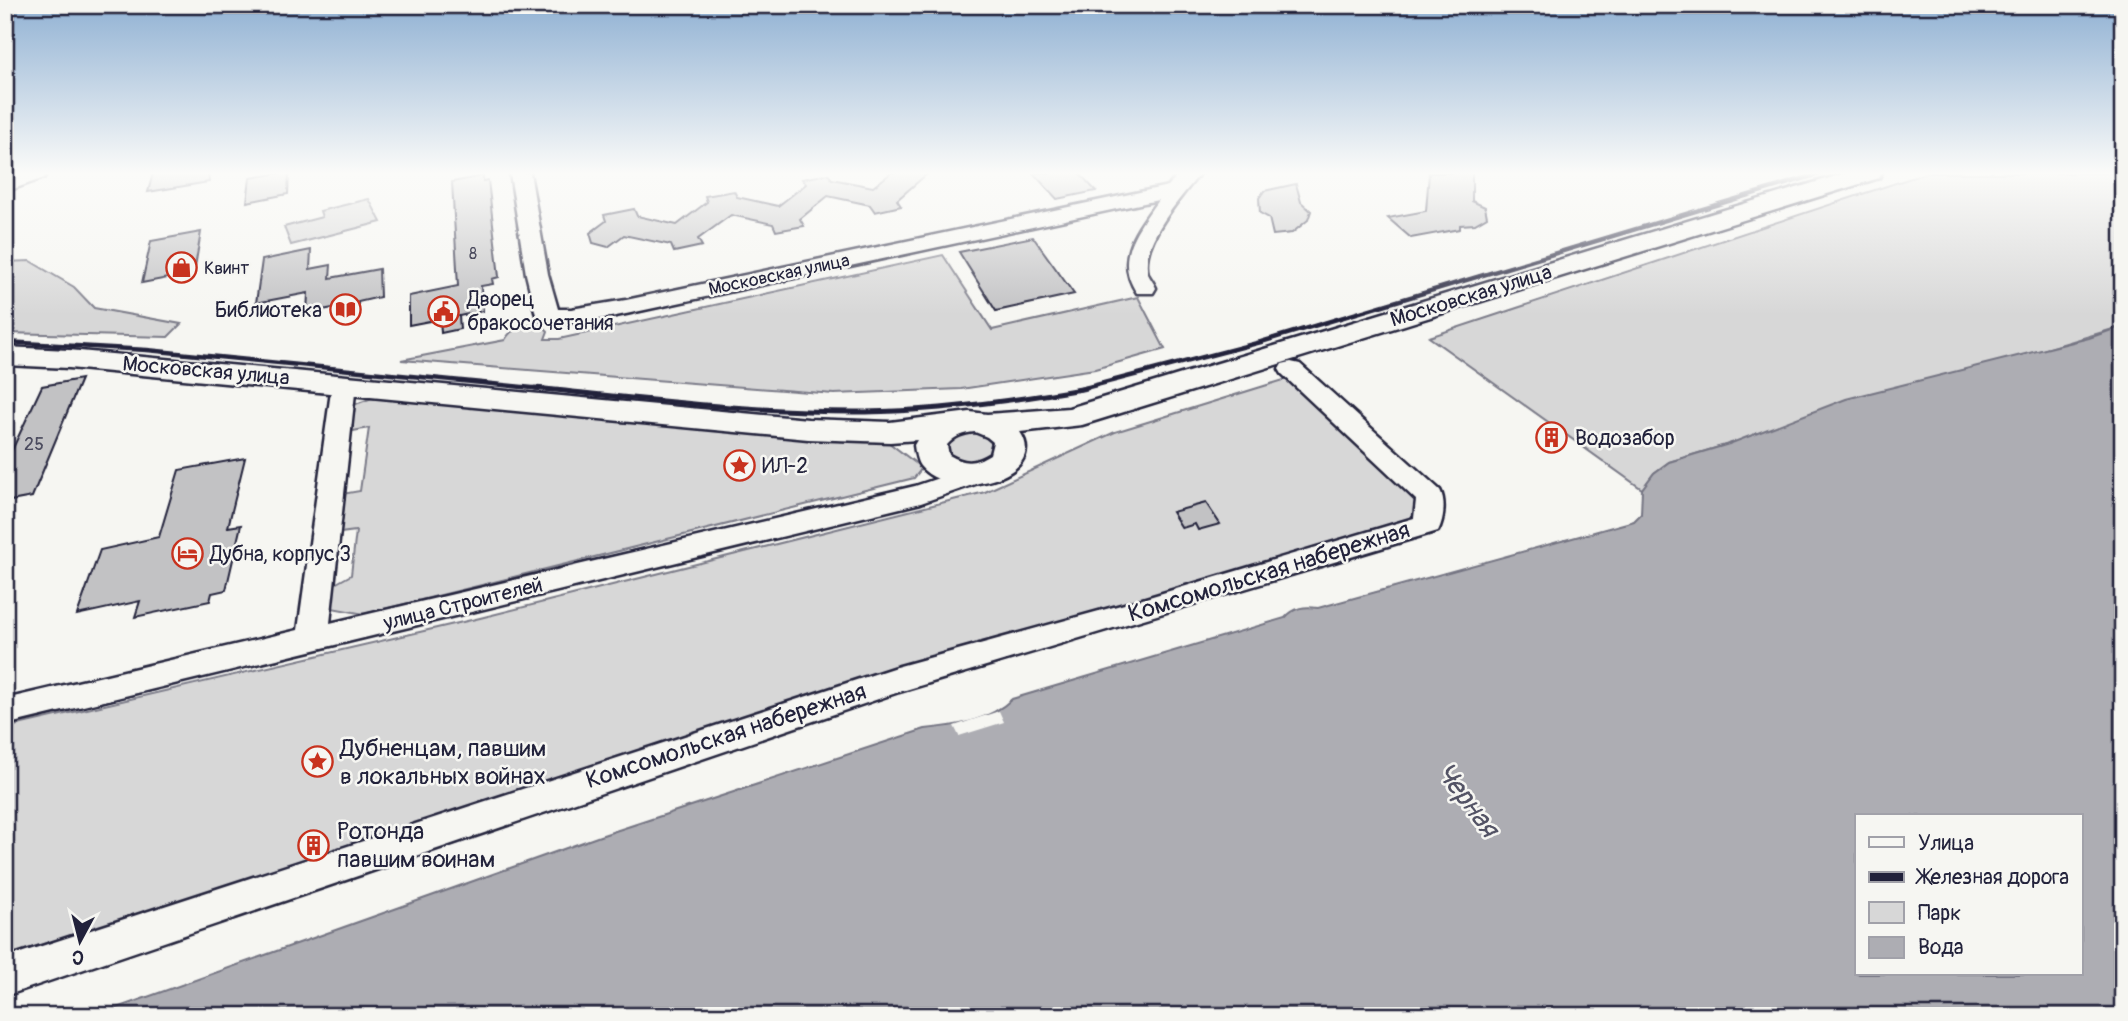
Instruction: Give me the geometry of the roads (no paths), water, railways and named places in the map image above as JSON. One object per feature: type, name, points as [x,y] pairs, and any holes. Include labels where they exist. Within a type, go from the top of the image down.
[{"type":"main road","name":"Московская улица","points":[[1071,418],[1715,221]]},
{"type":"main road","name":"Московская улица","points":[[5,356],[69,359],[808,429],[890,432],[952,426]]},
{"type":"main road","points":[[989,424],[1071,418]]},
{"type":"main road","points":[[890,432],[964,475],[977,474],[1000,466],[1007,458],[1071,418]]},
{"type":"main road","points":[[936,461],[934,437],[952,426],[977,422],[999,428],[1011,442],[1007,458]]},
{"type":"street","name":"Московская улица","points":[[528,221],[537,274],[548,315],[570,316],[626,307],[1033,221]]},
{"type":"street","points":[[1145,288],[1137,272],[1143,243],[1156,221]]},
{"type":"street","name":"Комсомольская набережная","points":[[5,977],[896,680],[1126,615],[1428,524],[1430,497],[1291,369]]},
{"type":"street","points":[[312,640],[344,384]]},
{"type":"street","points":[[920,494],[936,461]]},
{"type":"street","name":"улица Строителей","points":[[5,712],[920,494],[977,474]]},
{"type":"water","name":"Черная","points":[[2123,326],[2123,1016],[94,1016],[600,836],[925,729],[960,724],[983,717],[1012,699],[1285,618],[1300,608],[1318,608],[1634,521],[1641,514],[1642,489],[1654,473],[1669,462],[1729,444],[1846,399],[2089,338]]},
{"type":"railway","points":[[1081,389],[1261,342],[1664,221]]},
{"type":"railway","points":[[5,342],[147,350],[553,390]]},
{"type":"railway","points":[[535,388],[741,408],[824,412],[921,410],[976,405],[1081,389]]},
{"type":"railway","points":[[1081,389],[1087,388]]},
{"type":"place","name":"Квинт","points":[[181,268]]},
{"type":"place","name":"Библиотека","points":[[345,310]]},
{"type":"place","name":"Дворец бракосочетания","points":[[444,311]]},
{"type":"place","name":"Водозабор","points":[[1552,438]]},
{"type":"place","name":"ИЛ-2","points":[[739,466]]},
{"type":"place","name":"Дубна, корпус 3","points":[[187,554]]},
{"type":"place","name":"Дубненцам, павшим в локальных войнах","points":[[317,762]]},
{"type":"place","name":"Ротонда павшим воинам","points":[[314,845]]}]
